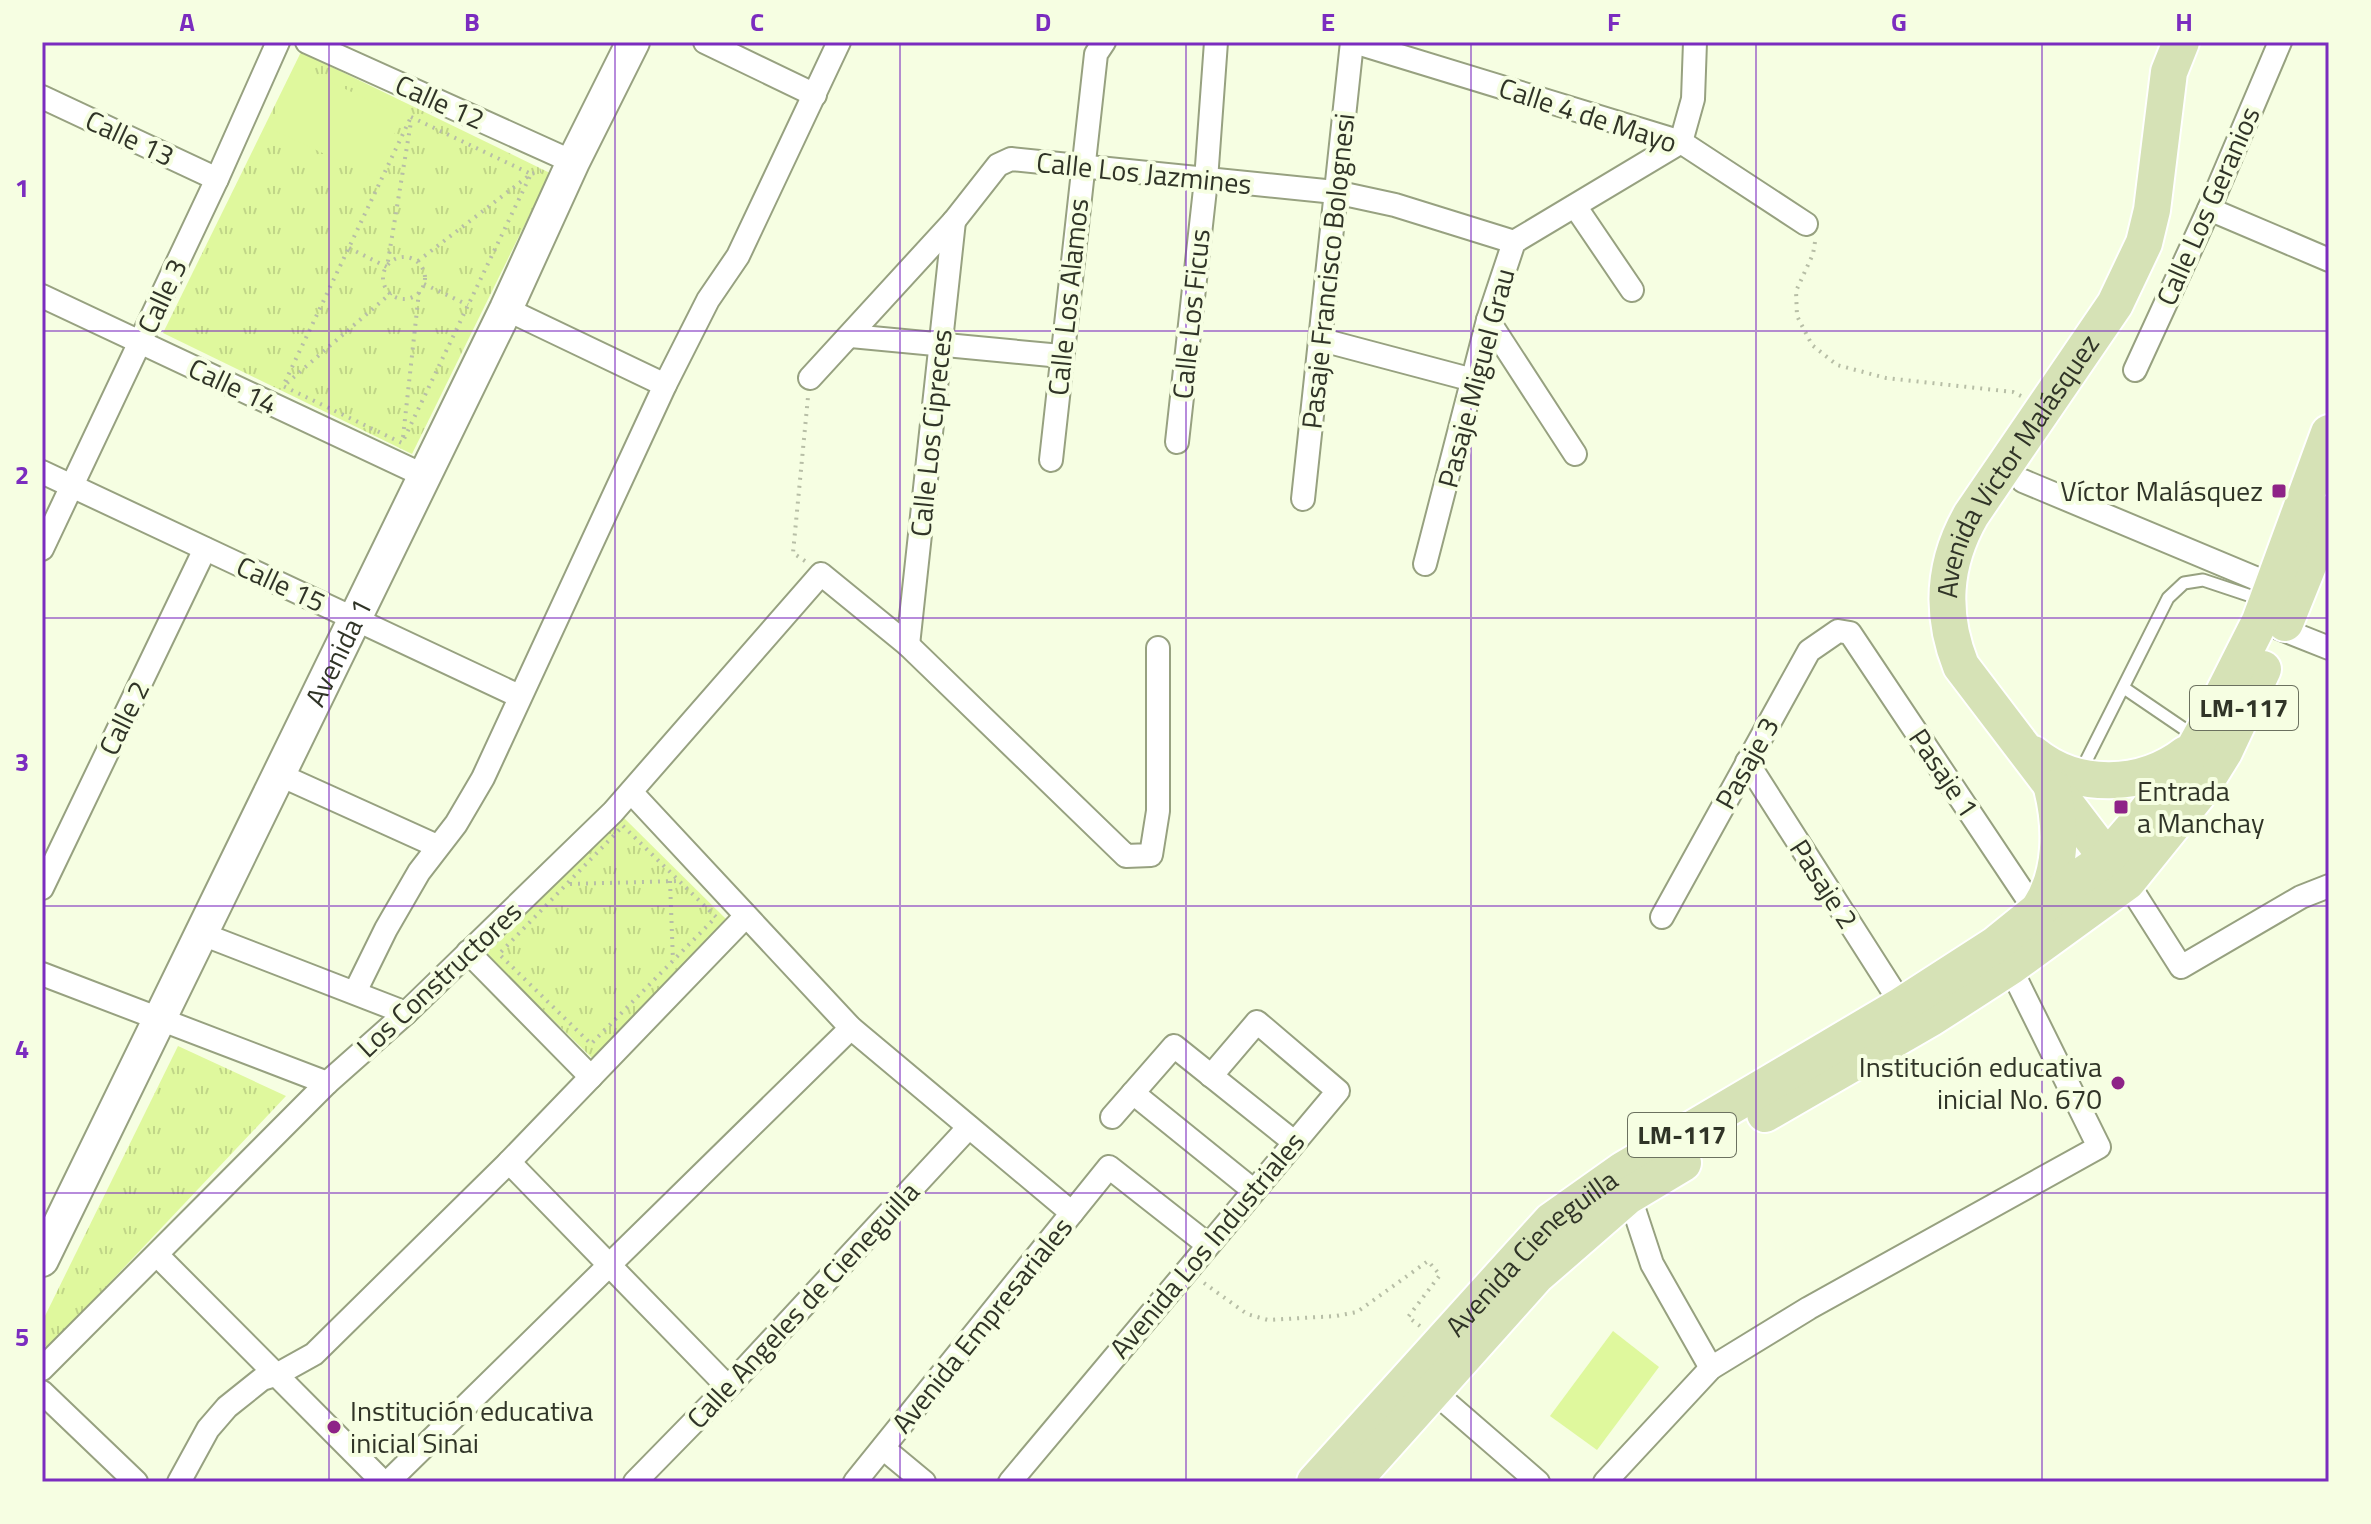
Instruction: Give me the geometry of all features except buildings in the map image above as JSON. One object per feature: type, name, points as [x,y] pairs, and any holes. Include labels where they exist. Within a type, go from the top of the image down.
[{"type":"main road","name":"Avenida Victor Malásquez","points":[[2117,870],[2065,780],[2024,746],[1961,666],[1954,649],[1947,613],[1948,574],[1953,554],[1971,515],[2115,304],[2144,243],[2152,210],[2169,72],[2181,42]]},
{"type":"main road","name":"LM-117","points":[[2117,870],[2198,794],[2224,752],[2271,610],[2300,505],[2329,433]]},
{"type":"main road","name":"LM-117","points":[[2117,870],[2144,815],[2196,744],[2329,514]]},
{"type":"main road","points":[[2037,913],[2050,893],[2058,843],[2055,803],[2065,780],[2105,781],[2143,776],[2161,770],[2196,744]]},
{"type":"main road","name":"Avenida Cieneguilla","points":[[1352,1482],[1536,1276],[1626,1183],[1995,945],[2074,881],[2117,870]]},
{"type":"main road","name":"Avenida Cieneguilla","points":[[1315,1482],[1551,1221],[1931,1018],[2010,967],[2117,870]]},
{"type":"street","name":"Calle 3","points":[[42,549],[217,179],[278,42]]},
{"type":"street","name":"Calle 12","points":[[307,42],[573,162]]},
{"type":"street","name":"Avenida 1","points":[[42,1260],[633,42]]},
{"type":"street","points":[[705,42],[815,95]]},
{"type":"street","points":[[355,992],[398,907],[437,846],[456,824],[483,778],[665,385],[708,300],[738,256],[839,42]]},
{"type":"street","name":"Calle Los Alamos","points":[[1051,460],[1096,54],[1104,42]]},
{"type":"street","name":"Calle Los Ficus","points":[[1177,442],[1206,180],[1216,42]]},
{"type":"street","name":"Calle 4 de Mayo","points":[[1353,42],[1681,142],[1806,224]]},
{"type":"street","name":"Pasaje Francisco Bolognesi","points":[[1303,499],[1353,42]]},
{"type":"street","points":[[1681,142],[1693,99],[1695,42]]},
{"type":"street","name":"Calle Los Geranios","points":[[2135,370],[2209,209],[2280,42]]},
{"type":"street","name":"Calle 13","points":[[42,97],[217,179]]},
{"type":"street","name":"Pasaje Miguel Grau","points":[[1425,564],[1488,320],[1514,242],[1681,142]]},
{"type":"street","name":"Calle Los Jazmines","points":[[810,378],[954,221],[1005,160],[1335,192],[1395,205],[1514,242]]},
{"type":"street","points":[[1575,206],[1632,290]]},
{"type":"street","points":[[2209,209],[2329,260]]},
{"type":"street","name":"Calle Los Cipreces","points":[[908,645],[954,221]]},
{"type":"street","name":"Calle 14","points":[[42,296],[140,342],[278,396],[425,476]]},
{"type":"street","points":[[506,309],[665,385]]},
{"type":"street","points":[[1488,320],[1575,454]]},
{"type":"street","points":[[851,336],[1061,356]]},
{"type":"street","points":[[1322,340],[1473,380]]},
{"type":"street","name":"Calle 15","points":[[42,472],[519,696]]},
{"type":"street","points":[[2023,481],[2271,610],[2329,648]]},
{"type":"street","name":"Calle 2","points":[[42,888],[205,549]]},
{"type":"street","points":[[821,574],[908,645],[1126,856],[1151,855],[1158,811],[1158,648]]},
{"type":"street","name":"Los Constructores","points":[[42,1369],[158,1256],[327,1083],[406,1013],[631,792],[821,574]]},
{"type":"street","name":"Pasaje 3","points":[[1662,917],[1809,651],[1838,631],[1850,633]]},
{"type":"street","name":"Pasaje 1","points":[[1850,633],[2037,913]]},
{"type":"street","name":"Pasaje 2","points":[[1747,762],[1902,1005]]},
{"type":"street","points":[[280,775],[437,846]]},
{"type":"street","points":[[631,792],[851,1028],[1072,1213]]},
{"type":"street","points":[[2117,870],[2181,967],[2301,897],[2329,886]]},
{"type":"street","points":[[179,1482],[208,1429],[227,1407],[262,1379],[278,1374],[314,1354],[509,1162],[746,916]]},
{"type":"street","points":[[202,934],[406,1013]]},
{"type":"street","points":[[468,952],[591,1077]]},
{"type":"street","points":[[1605,1482],[1711,1368],[1809,1308],[2099,1147],[2010,967]]},
{"type":"street","points":[[42,974],[327,1083]]},
{"type":"street","name":"Avenida Los Industriales","points":[[1010,1482],[1338,1091],[1257,1022],[1211,1076]]},
{"type":"street","points":[[158,1256],[386,1482],[851,1028]]},
{"type":"street","points":[[1112,1117],[1174,1046],[1294,1142]]},
{"type":"street","points":[[1133,1093],[1253,1190]]},
{"type":"street","name":"Calle Angeles de Cieneguilla","points":[[648,1478],[969,1127]]},
{"type":"street","points":[[509,1162],[728,1387]]},
{"type":"street","name":"Avenida Empresariales","points":[[855,1482],[1109,1167],[1207,1244]]},
{"type":"street","points":[[1626,1183],[1652,1264],[1711,1368]]},
{"type":"street","points":[[1433,1391],[1538,1482]]},
{"type":"street","points":[[42,1392],[136,1482]]},
{"type":"street","points":[[883,1448],[924,1482]]},
{"type":"lane","points":[[2065,780],[2124,688],[2168,598],[2184,583],[2203,580],[2271,610]]},
{"type":"lane","points":[[2124,688],[2196,744]]},
{"type":"path","points":[[278,396],[421,94]]},
{"type":"path","points":[[411,117],[531,174]]},
{"type":"path","points":[[411,117],[384,280],[391,293],[407,299],[419,292]]},
{"type":"path","points":[[418,261],[531,174],[573,162]]},
{"type":"path","points":[[402,443],[531,174]]},
{"type":"path","points":[[349,248],[387,267]]},
{"type":"path","points":[[1813,254],[1796,291],[1797,316],[1812,345],[1837,365],[1886,378],[2013,392]]},
{"type":"path","points":[[387,267],[398,258],[412,258],[418,261],[425,273],[419,292],[402,443]]},
{"type":"path","points":[[424,284],[468,305]]},
{"type":"path","points":[[278,396],[391,293]]},
{"type":"path","points":[[810,378],[793,553],[821,574]]},
{"type":"path","points":[[278,396],[402,443],[425,476]]},
{"type":"path","points":[[623,826],[716,917],[591,1044],[499,954],[566,884],[623,826]]},
{"type":"path","points":[[670,881],[673,961]]},
{"type":"path","points":[[566,884],[679,881]]},
{"type":"path","points":[[1186,1269],[1247,1314],[1268,1320],[1357,1312],[1428,1261],[1440,1275],[1408,1317],[1419,1326],[1432,1329]]},
{"type":"green space","points":[[301,52],[550,173],[412,454],[163,333]]},
{"type":"green space","points":[[298,67],[403,116],[374,177],[269,128]]},
{"type":"green space","points":[[621,815],[727,920],[592,1058],[485,953]]},
{"type":"green space","points":[[178,1046],[286,1096],[48,1348],[42,1344],[42,1322]]},
{"type":"green space","points":[[1613,1331],[1659,1367],[1597,1450],[1550,1416]]},
{"type":"place","name":"Víctor Malásquez","points":[[2279,491]]},
{"type":"place","name":"Entrada a Manchay","points":[[2121,807]]},
{"type":"place","name":"Institución educativa inicial No. 670","points":[[2118,1083]]},
{"type":"place","name":"Institución educativa inicial Sinai","points":[[334,1427]]}]
